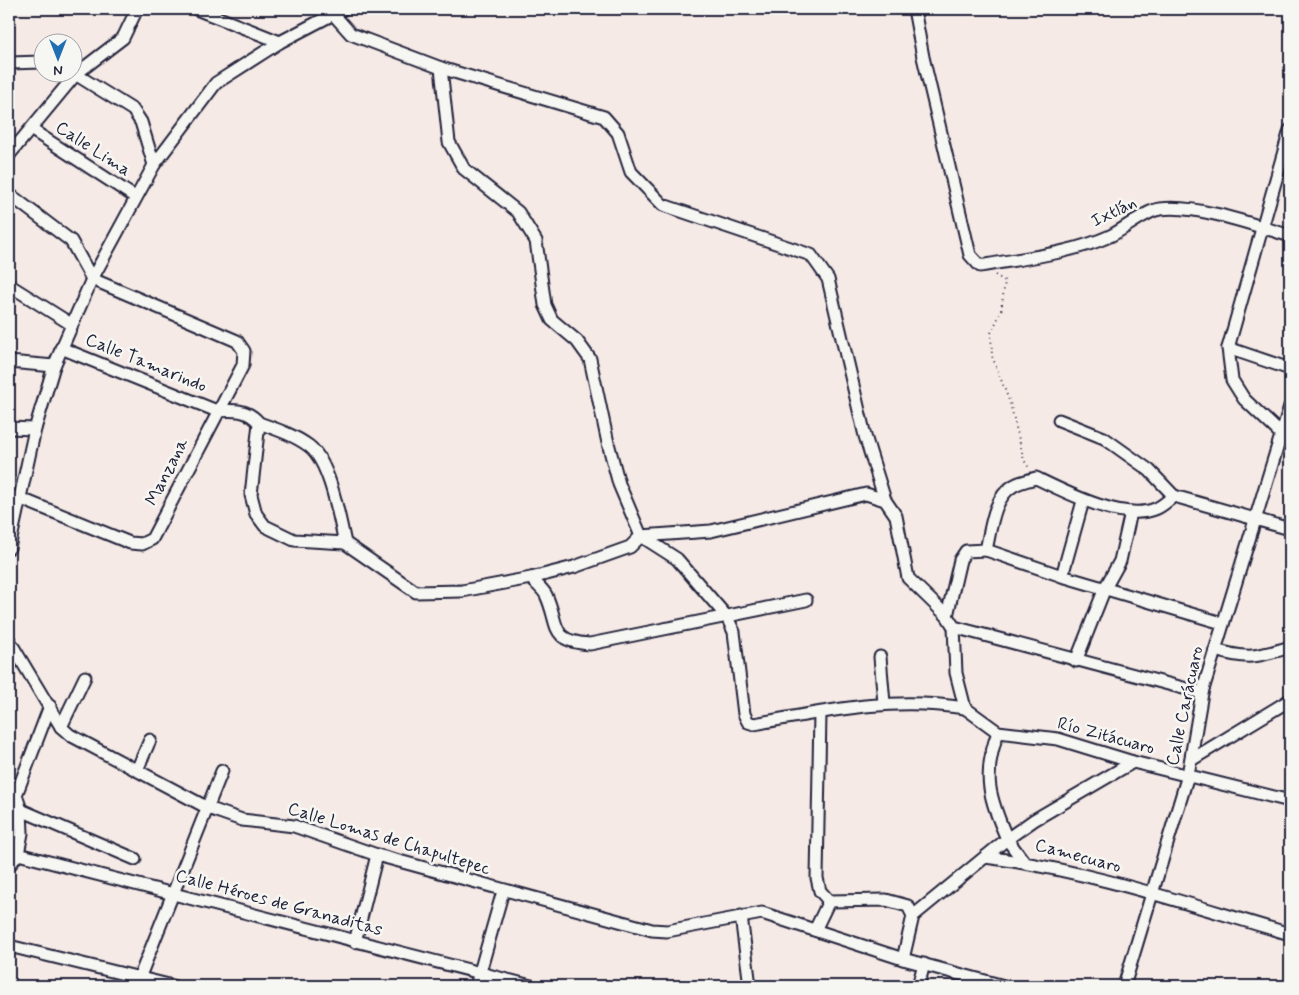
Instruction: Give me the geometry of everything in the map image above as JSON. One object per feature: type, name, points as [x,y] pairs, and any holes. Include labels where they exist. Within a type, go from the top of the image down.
[{"type":"street","points":[[82,67],[123,38],[137,9]]},
{"type":"street","points":[[196,9],[280,42]]},
{"type":"street","points":[[914,9],[923,58],[970,255],[980,266]]},
{"type":"street","points":[[9,548],[14,498],[54,366],[92,279],[154,165],[216,84],[280,42],[338,12],[352,34],[441,68],[604,118],[618,133],[630,172],[664,206],[811,255],[828,279],[866,436],[885,500],[896,516],[908,578],[947,616],[954,628],[956,673],[965,708]]},
{"type":"street","points":[[9,63],[32,62]]},
{"type":"street","points":[[441,68],[449,142],[464,169],[518,212],[536,241],[545,304],[552,320],[577,341],[590,359],[608,444],[619,484],[641,536],[676,559],[727,617],[734,632],[744,714],[748,722],[754,724],[884,703],[931,703],[965,708],[998,732],[992,749],[988,776],[992,803],[1007,839],[913,916],[903,959]]},
{"type":"street","points":[[82,78],[133,110],[141,122],[154,165]]},
{"type":"street","points":[[10,151],[32,130],[67,82]]},
{"type":"street","name":"Calle Lima","points":[[32,130],[135,197]]},
{"type":"street","points":[[1285,431],[1244,399],[1232,380],[1228,348],[1290,130]]},
{"type":"street","points":[[9,194],[71,241],[92,279]]},
{"type":"street","name":"Ixtlán","points":[[980,266],[1066,250],[1110,236],[1158,209],[1181,207],[1290,236]]},
{"type":"street","name":"Manzana","points":[[14,498],[130,543],[142,544],[152,539],[243,364],[244,350],[237,342],[92,279]]},
{"type":"street","points":[[9,284],[71,324]]},
{"type":"street","name":"Calle Tamarindo","points":[[61,348],[217,411]]},
{"type":"street","points":[[1228,348],[1290,369]]},
{"type":"street","points":[[9,362],[54,366]]},
{"type":"street","name":"Calle Carácuaro","points":[[1124,986],[1188,775],[1202,693],[1214,650],[1285,431],[1290,406]]},
{"type":"street","points":[[217,411],[238,410],[253,415],[259,423],[285,432],[310,447],[329,476],[346,543]]},
{"type":"street","points":[[1058,420],[1104,438],[1149,470],[1174,496],[1290,529]]},
{"type":"street","points":[[259,423],[251,495],[256,514],[265,526],[294,540],[346,543],[416,592],[462,590],[530,578],[574,567],[630,546],[641,536],[711,531],[866,494],[885,500]]},
{"type":"street","points":[[9,428],[35,430]]},
{"type":"street","points":[[986,550],[997,505],[1004,493],[1015,484],[1036,478],[1083,501],[1131,512],[1155,509],[1174,496]]},
{"type":"street","points":[[1062,576],[1083,501]]},
{"type":"street","points":[[1076,661],[1105,588],[1120,561],[1131,512]]},
{"type":"street","points":[[947,616],[960,560],[966,551],[986,550],[1062,576],[1222,623]]},
{"type":"street","points":[[530,578],[546,594],[557,632],[572,642],[590,644],[806,600]]},
{"type":"street","points":[[954,628],[1202,693]]},
{"type":"street","name":"Calle Lomas de Chapultepec","points":[[9,640],[61,727],[70,735],[208,808],[242,820],[294,826],[377,855],[652,930],[667,931],[762,913],[903,959],[1004,986]]},
{"type":"street","points":[[1214,650],[1241,658],[1250,658],[1290,647]]},
{"type":"street","points":[[880,658],[884,703]]},
{"type":"street","points":[[61,727],[85,677]]},
{"type":"street","points":[[1192,760],[1290,700]]},
{"type":"street","points":[[9,866],[18,854],[22,834],[21,810],[12,791],[50,706]]},
{"type":"street","points":[[820,712],[817,878],[820,891],[829,901],[896,901],[908,906],[913,916]]},
{"type":"street","name":"Río Zitácuaro","points":[[998,732],[1058,739],[1133,762],[1290,801]]},
{"type":"street","points":[[137,770],[150,740]]},
{"type":"street","name":"Camecuaro","points":[[1133,762],[1034,820],[1007,839],[1024,862],[1151,894],[1290,934]]},
{"type":"street","points":[[138,982],[222,771]]},
{"type":"street","points":[[21,810],[135,859]]},
{"type":"street","name":"Calle Héroes de Granaditas","points":[[18,854],[531,986]]},
{"type":"street","points":[[355,942],[377,855]]},
{"type":"street","points":[[985,857],[1024,862]]},
{"type":"street","points":[[476,986],[503,890]]},
{"type":"street","points":[[815,930],[829,901]]},
{"type":"street","points":[[742,916],[750,986]]},
{"type":"street","points":[[9,946],[138,982],[173,986]]},
{"type":"street","points":[[918,986],[924,964]]},
{"type":"path","points":[[980,266],[1005,281],[1001,312],[991,333],[992,356],[1010,403],[1024,460],[1036,478]]}]
